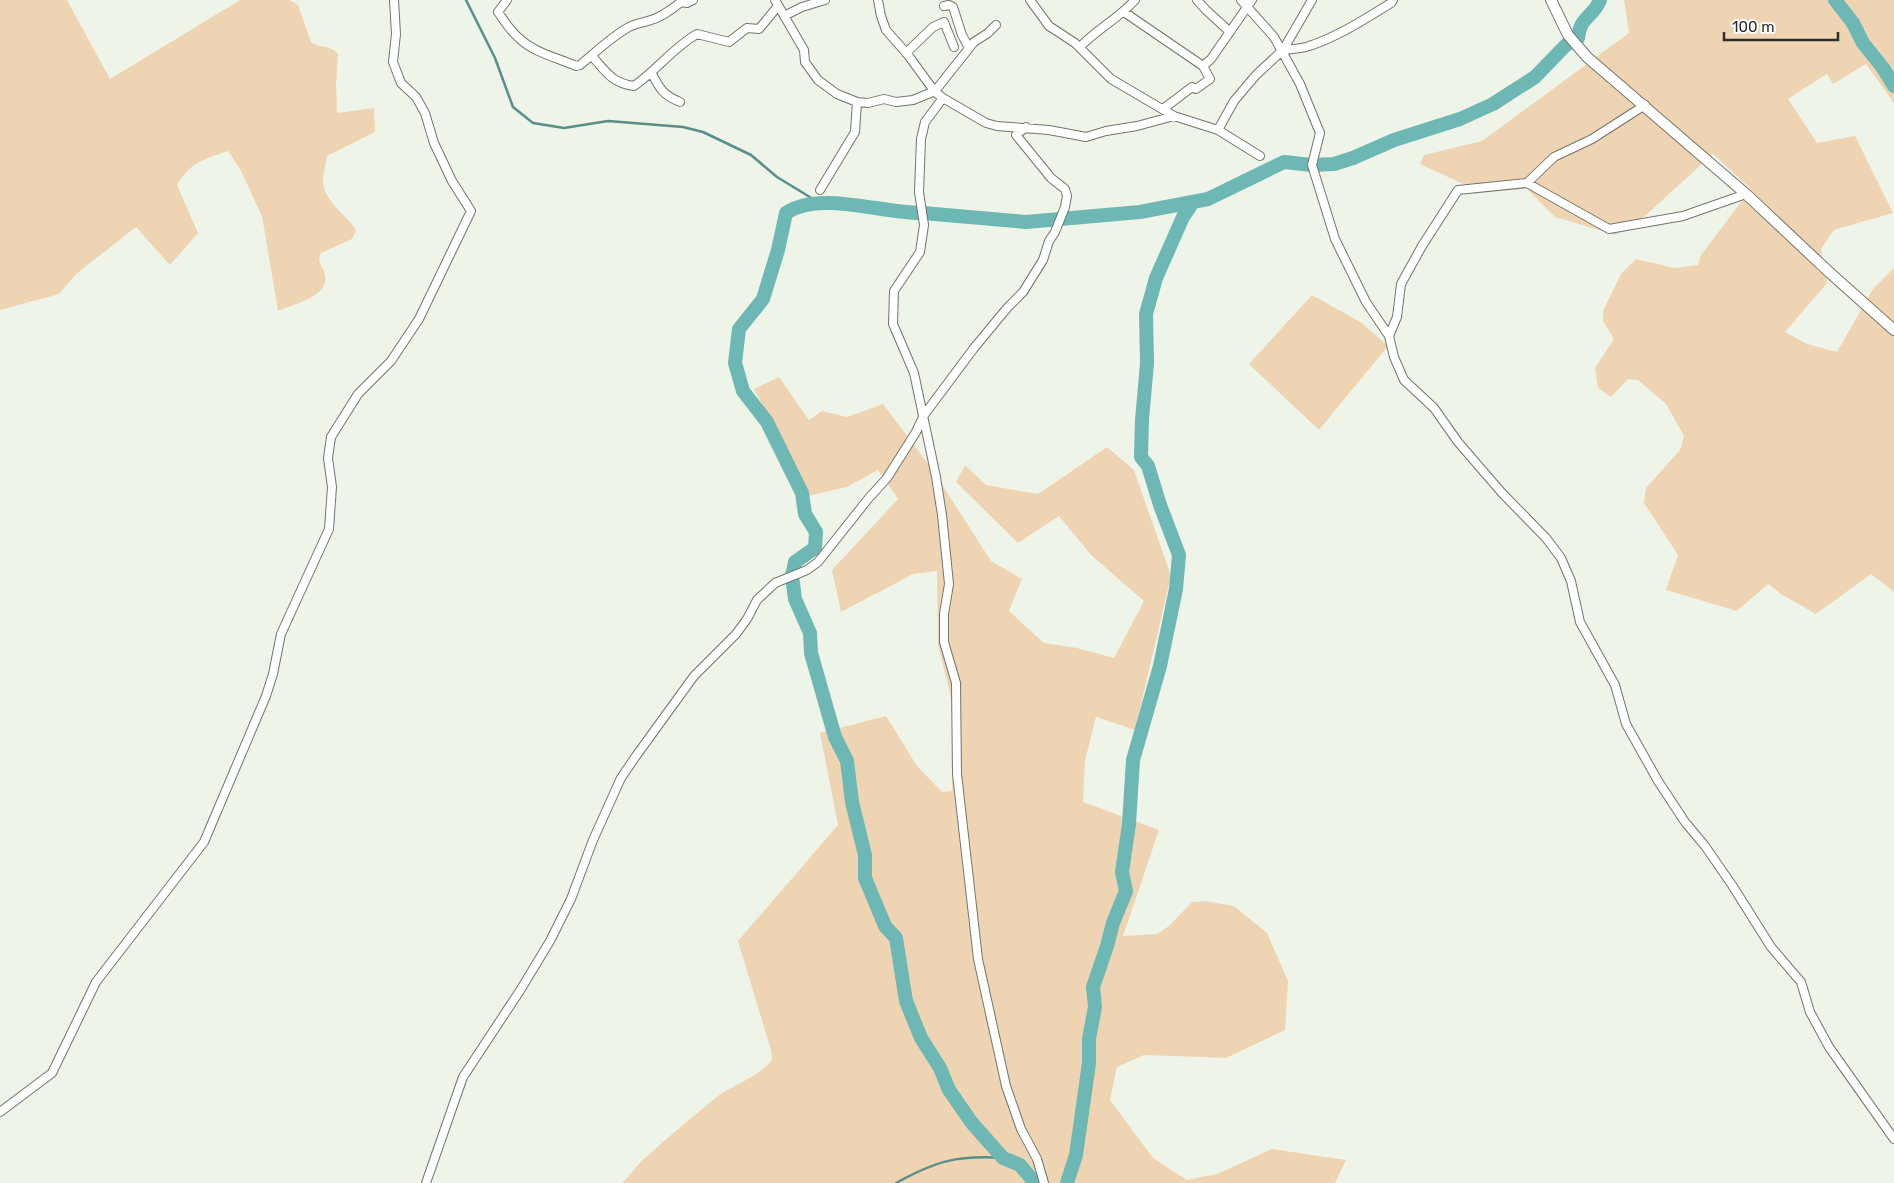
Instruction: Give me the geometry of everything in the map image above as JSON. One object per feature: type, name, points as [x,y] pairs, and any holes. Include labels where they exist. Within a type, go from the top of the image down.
[{"type":"street","points":[[0,1112],[52,1073],[96,982],[204,842],[266,696],[282,634],[329,529],[332,487],[328,458],[331,437],[358,394],[391,360],[419,319],[471,211],[452,181],[434,142],[425,113],[416,97],[401,83],[393,62],[396,34],[394,0]]},
{"type":"street","points":[[507,0],[498,12],[521,41],[576,66],[592,56],[615,36],[640,21],[651,20],[666,13],[680,2],[687,3],[693,0]]},
{"type":"street","points":[[784,16],[802,7],[825,0]]},
{"type":"street","points":[[878,0],[886,30],[906,52],[935,91],[943,98],[986,123],[997,126],[1049,130],[1086,137],[1174,116]]},
{"type":"street","points":[[1030,0],[1049,26],[1080,47],[1111,79],[1174,116],[1218,130],[1260,156]]},
{"type":"street","points":[[1080,47],[1124,12],[1134,0]]},
{"type":"street","points":[[1197,0],[1230,32]]},
{"type":"street","points":[[1242,0],[1250,4],[1274,38],[1300,84],[1320,133],[1312,164],[1335,239],[1366,302],[1389,336],[1394,357],[1404,380],[1434,408],[1458,442],[1502,493],[1546,538],[1560,558],[1571,581],[1580,622],[1615,685],[1626,724],[1658,781],[1685,822],[1705,846],[1732,885],[1771,947],[1801,982],[1810,1012],[1830,1047],[1894,1139]]},
{"type":"street","points":[[1218,130],[1234,101],[1256,75],[1282,50],[1312,0]]},
{"type":"street","points":[[1282,50],[1305,47],[1320,42],[1368,18],[1393,0]]},
{"type":"street","points":[[1551,0],[1568,34],[1587,57],[1746,194],[1894,330]]},
{"type":"street","points":[[592,56],[608,75],[621,84],[634,86],[652,74],[684,42],[697,34],[729,42],[747,28],[759,29],[776,3],[804,50],[806,62],[818,80],[837,94],[857,102],[868,103],[884,99],[896,102],[913,100],[935,91],[974,42],[996,25]]},
{"type":"street","points":[[1203,66],[1211,59],[1250,4]]},
{"type":"street","points":[[944,6],[949,5],[953,7],[962,35],[970,48]]},
{"type":"street","points":[[1124,12],[1203,66],[1210,79],[1196,89],[1192,87],[1163,109]]},
{"type":"street","points":[[906,52],[933,27],[944,22],[954,47]]},
{"type":"street","points":[[652,74],[659,88],[667,96],[680,102]]},
{"type":"street","points":[[943,98],[925,122],[921,140],[919,192],[924,226],[920,252],[894,290],[893,324],[914,373],[924,415],[942,515],[949,584],[944,614],[944,642],[956,683],[957,774],[978,959],[1006,1086],[1021,1129],[1037,1159],[1044,1183]]},
{"type":"street","points":[[820,190],[855,132],[857,102]]},
{"type":"street","points":[[1527,183],[1554,157],[1592,139],[1644,105]]},
{"type":"street","points":[[426,1183],[464,1076],[550,941],[571,899],[593,840],[622,778],[636,756],[694,676],[736,634],[748,619],[757,600],[775,583],[806,570],[818,562],[887,478],[916,432],[924,415],[974,348],[1023,292],[1043,260],[1049,241],[1055,232],[1065,207],[1066,196],[1065,190],[1051,178],[1016,135],[1026,127]]},
{"type":"street","points":[[1389,336],[1397,317],[1401,284],[1422,246],[1458,190],[1527,183],[1609,229],[1683,216],[1746,194]]},
{"type":"shaded area","points":[[0,0],[67,0],[110,79],[240,0],[290,0],[298,5],[311,42],[332,49],[338,54],[337,113],[374,108],[375,132],[327,156],[323,177],[324,188],[331,201],[356,230],[352,239],[321,253],[320,262],[325,275],[322,289],[309,299],[278,311],[262,216],[240,169],[228,151],[198,162],[182,177],[177,185],[198,233],[170,265],[136,227],[76,274],[59,294],[0,310]]},
{"type":"shaded area","points":[[1624,0],[1894,0],[1894,103],[1866,64],[1833,84],[1827,74],[1788,99],[1817,143],[1855,136],[1893,213],[1834,230],[1821,249],[1827,283],[1785,332],[1807,344],[1837,352],[1873,289],[1894,268],[1894,592],[1871,574],[1816,614],[1781,594],[1768,584],[1737,611],[1666,590],[1678,555],[1644,503],[1646,488],[1680,450],[1684,436],[1666,404],[1638,380],[1628,379],[1611,397],[1598,388],[1595,368],[1614,339],[1603,321],[1603,311],[1621,274],[1636,259],[1674,268],[1698,265],[1701,255],[1751,189],[1713,154],[1646,215],[1616,235],[1555,217],[1520,182],[1463,184],[1420,164],[1424,155],[1482,141],[1629,33]]},
{"type":"shaded area","points":[[1312,295],[1362,323],[1388,346],[1319,430],[1249,364]]},
{"type":"shaded area","points":[[779,377],[809,420],[822,411],[847,417],[883,404],[932,469],[991,561],[1022,579],[1009,611],[1044,643],[1077,648],[1114,658],[1144,601],[1091,555],[1059,516],[1018,543],[956,482],[965,465],[986,485],[1038,494],[1107,447],[1134,470],[1171,576],[1135,730],[1096,717],[1085,761],[1083,802],[1159,830],[1123,936],[1157,934],[1169,926],[1192,902],[1205,901],[1234,906],[1267,933],[1288,981],[1285,1030],[1226,1058],[1144,1055],[1117,1067],[1110,1100],[1153,1158],[1187,1180],[1217,1174],[1272,1149],[1346,1160],[1335,1183],[622,1183],[645,1158],[718,1096],[754,1076],[772,1060],[771,1050],[738,941],[838,825],[820,733],[886,716],[917,766],[942,792],[952,791],[952,701],[938,645],[937,571],[913,574],[841,612],[832,570],[898,499],[878,470],[847,487],[808,496],[786,448],[754,389]]},
{"type":"waterway","points":[[466,0],[495,58],[513,107],[533,123],[564,128],[608,121],[683,127],[703,132],[751,155],[777,177],[818,202]]},
{"type":"waterway","points":[[1035,1183],[1020,1165],[1003,1158],[972,1123],[949,1090],[940,1068],[921,1038],[906,1001],[896,938],[885,926],[865,878],[865,855],[852,802],[847,761],[835,737],[811,653],[810,633],[795,599],[792,576],[795,562],[815,548],[816,532],[805,514],[802,493],[767,422],[743,391],[735,363],[739,329],[763,299],[778,250],[786,213],[800,206],[816,203],[834,203],[907,212],[1026,222],[1140,212],[1208,199],[1284,162],[1312,165],[1334,164],[1394,140],[1460,119],[1493,104],[1535,77],[1566,45],[1578,38],[1581,25],[1600,0]]},
{"type":"waterway","points":[[1835,0],[1853,23],[1863,43],[1883,68],[1894,86]]},
{"type":"waterway","points":[[1067,1183],[1076,1155],[1089,1063],[1089,1039],[1095,1007],[1093,987],[1113,923],[1126,891],[1122,872],[1129,824],[1133,760],[1160,666],[1176,589],[1179,555],[1148,466],[1141,457],[1147,363],[1146,314],[1156,278],[1183,217],[1193,202]]},
{"type":"waterway","points":[[896,1183],[923,1169],[947,1161],[987,1157],[1003,1158]]}]
